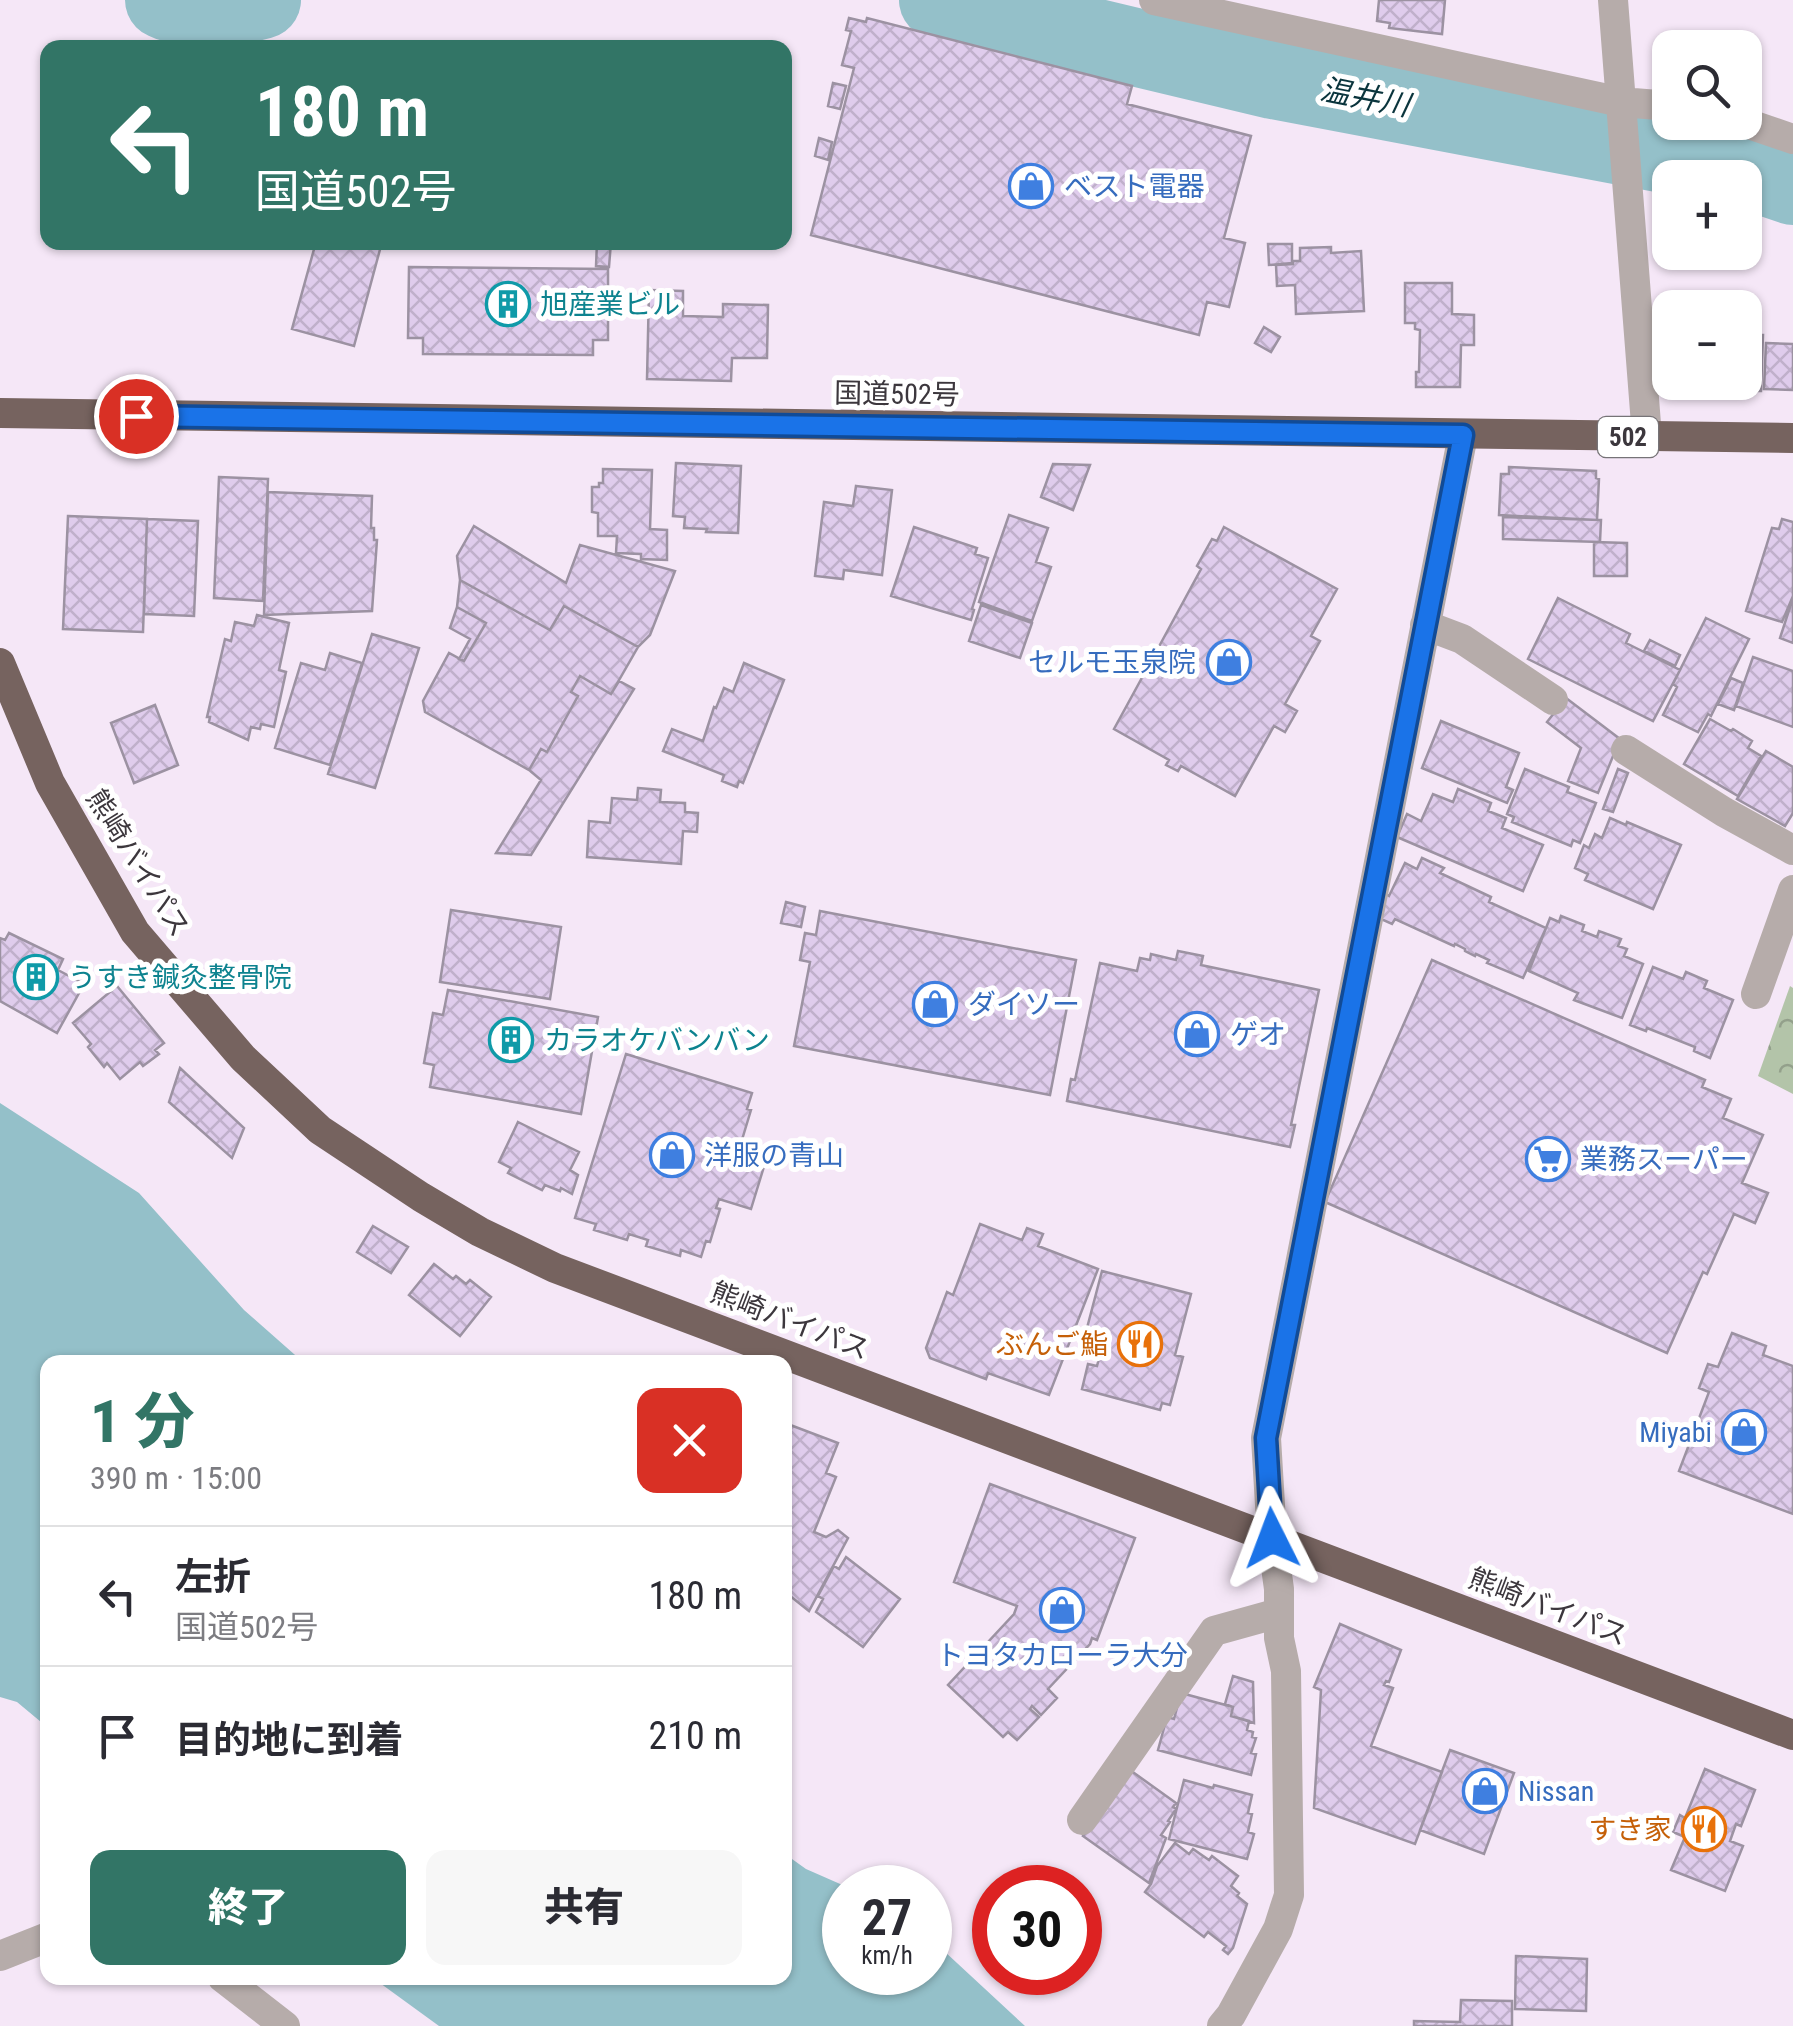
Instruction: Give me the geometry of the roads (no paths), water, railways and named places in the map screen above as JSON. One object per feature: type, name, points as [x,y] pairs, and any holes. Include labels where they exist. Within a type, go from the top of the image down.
[{"type":"highway","name":"国道502号","points":[[0,414],[1793,438]]},
{"type":"highway","name":"熊崎バイパス","points":[[0,663],[50,783],[136,932],[243,1058],[320,1130],[420,1198],[556,1268],[787,1355]]},
{"type":"highway","name":"熊崎バイパス","points":[[792,1357],[1793,1735]]},
{"type":"street","points":[[1154,0],[1621,111],[1652,108]]},
{"type":"street","points":[[1614,0],[1647,437]]},
{"type":"street","points":[[1762,128],[1793,139]]},
{"type":"street","points":[[1227,2020],[1278,1929],[1289,1895],[1286,1671],[1279,1638],[1280,1589],[1272,1538],[1266,1438],[1463,435]]},
{"type":"street","points":[[1425,625],[1462,638],[1554,700]]},
{"type":"street","points":[[1626,750],[1793,850]]},
{"type":"street","points":[[1756,994],[1793,890]]},
{"type":"street","points":[[1082,1820],[1214,1631],[1279,1613]]},
{"type":"street","points":[[0,1956],[40,1940]]},
{"type":"street","points":[[232,1985],[285,2026]]},
{"type":"water","points":[[0,1103],[139,1193],[244,1310],[295,1355],[40,1355],[40,1721],[17,1702],[0,1697]]},
{"type":"water","points":[[792,1859],[822,1876],[822,1995],[952,1995],[952,1958],[972,1977],[972,1995],[992,1995],[1025,2026],[439,2026],[383,1985],[792,1985]]},
{"type":"waterway","name":"温井川","points":[[164,0],[262,0]]},
{"type":"waterway","name":"温井川","points":[[938,0],[1273,80],[1743,169],[1793,186]]},
{"type":"place","name":"ベスト電器","points":[[1031,186]]},
{"type":"place","name":"旭産業ビル","points":[[508,304]]},
{"type":"place","name":"セルモ玉泉院","points":[[1229,662]]},
{"type":"place","name":"うすき鍼灸整骨院","points":[[36,977]]},
{"type":"place","name":"ダイソー","points":[[935,1004]]},
{"type":"place","name":"ゲオ","points":[[1197,1034]]},
{"type":"place","name":"カラオケバンバン","points":[[511,1040]]},
{"type":"place","name":"洋服の青山","points":[[672,1155]]},
{"type":"place","name":"業務スーパー","points":[[1548,1159]]},
{"type":"place","name":"ぶんご鮨","points":[[1140,1344]]},
{"type":"place","name":"Miyabi","points":[[1744,1432]]},
{"type":"place","name":"トヨタカローラ大分","points":[[1062,1610]]},
{"type":"place","name":"Nissan","points":[[1485,1791]]},
{"type":"place","name":"すき家","points":[[1704,1829]]}]
